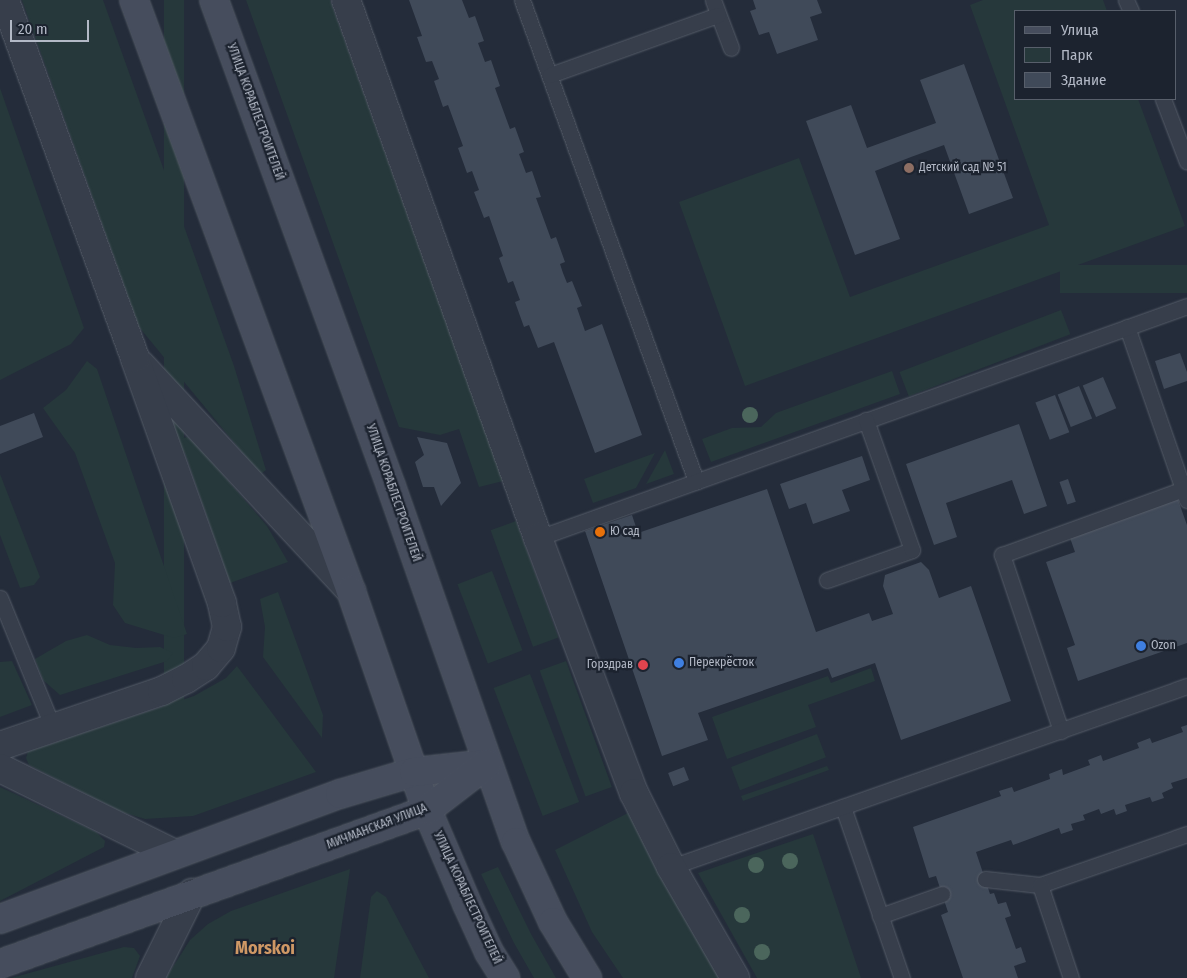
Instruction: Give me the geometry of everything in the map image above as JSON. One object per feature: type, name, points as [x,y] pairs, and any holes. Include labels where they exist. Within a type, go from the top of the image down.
[{"type":"main road","name":"УЛИЦА КОРАБЛЕСТРОИТЕЛЕЙ","points":[[134,0],[351,591],[427,810],[451,870],[489,952],[505,978]]},
{"type":"main road","name":"УЛИЦА КОРАБЛЕСТРОИТЕЛЕЙ","points":[[214,0],[392,486],[487,764],[532,880],[587,978]]},
{"type":"main road","points":[[0,919],[340,794],[414,772],[487,764]]},
{"type":"main road","name":"МИЧМАНСКАЯ УЛИЦА","points":[[0,964],[192,893],[427,810],[487,764]]},
{"type":"street","points":[[0,746],[162,691],[186,679],[206,666],[221,648],[227,627],[222,603],[5,0]]},
{"type":"street","points":[[346,0],[538,538],[634,793],[672,867],[735,978]]},
{"type":"street","points":[[135,358],[351,591]]},
{"type":"street","points":[[0,768],[175,854]]},
{"type":"street","points":[[150,978],[192,893]]},
{"type":"street","points":[[489,952],[497,978]]},
{"type":"lane","points":[[522,0],[696,481]]},
{"type":"lane","points":[[713,0],[731,48]]},
{"type":"lane","points":[[550,75],[718,15]]},
{"type":"lane","points":[[1163,100],[1187,162]]},
{"type":"lane","points":[[538,538],[1187,306]]},
{"type":"lane","points":[[1061,730],[1002,555],[1185,494],[1127,327]]},
{"type":"lane","points":[[827,580],[912,550],[866,420]]},
{"type":"lane","points":[[0,598],[53,728]]},
{"type":"lane","points":[[672,867],[1187,686]]},
{"type":"lane","points":[[843,807],[902,978]]},
{"type":"lane","points":[[985,879],[1040,884],[1187,834]]},
{"type":"lane","points":[[1040,884],[1071,978]]},
{"type":"lane","points":[[880,916],[942,894]]},
{"type":"green space","points":[[22,0],[103,0],[234,366],[266,470],[262,473],[259,473],[139,327]]},
{"type":"green space","points":[[164,0],[184,0],[184,734],[164,734]]},
{"type":"green space","points":[[246,0],[330,0],[503,481],[479,487],[459,429],[440,435],[399,427]]},
{"type":"green space","points":[[983,0],[1103,0],[1107,10],[1014,10],[1014,100],[1138,100],[1185,226],[745,386],[679,202],[799,158],[850,297],[1049,225],[970,5]]},
{"type":"green space","points":[[0,88],[84,328],[71,344],[0,380]]},
{"type":"green space","points":[[1060,265],[1187,265],[1187,293],[1060,293]]},
{"type":"green space","points":[[1061,310],[1070,334],[909,396],[899,372]]},
{"type":"green space","points":[[87,361],[97,369],[187,634],[174,638],[125,623],[113,605],[115,563],[75,453],[43,408],[66,390]]},
{"type":"green space","points":[[892,371],[900,394],[711,462],[702,439],[732,428],[761,427],[776,413]]},
{"type":"green space","points":[[187,437],[194,441],[267,526],[288,562],[230,583],[180,439]]},
{"type":"green space","points":[[665,450],[674,474],[646,484]]},
{"type":"green space","points":[[655,453],[636,488],[593,503],[584,479]]},
{"type":"green space","points":[[0,474],[40,577],[34,585],[20,588],[0,535]]},
{"type":"green space","points":[[516,521],[558,638],[533,647],[491,530]]},
{"type":"green space","points":[[492,571],[522,650],[488,664],[457,584]]},
{"type":"green space","points":[[278,592],[323,715],[322,738],[263,657],[265,627],[260,599]]},
{"type":"green space","points":[[87,635],[110,645],[136,648],[160,647],[173,653],[167,661],[60,695],[43,680],[35,659],[66,641]]},
{"type":"green space","points":[[12,661],[32,705],[0,717],[0,662]]},
{"type":"green space","points":[[566,661],[612,787],[586,796],[540,671]]},
{"type":"green space","points":[[237,666],[316,772],[193,816],[145,819],[122,812],[29,765],[26,758],[28,752],[194,696],[226,678]]},
{"type":"green space","points":[[871,668],[875,681],[808,705],[816,727],[727,759],[712,717],[828,676],[831,683]]},
{"type":"green space","points":[[530,674],[579,802],[543,816],[494,688]]},
{"type":"green space","points":[[817,734],[826,757],[740,790],[731,767]]},
{"type":"green space","points":[[827,766],[829,770],[743,801],[741,796]]},
{"type":"green space","points":[[0,787],[96,832],[105,841],[104,847],[0,901]]},
{"type":"green space","points":[[628,813],[721,978],[623,978],[592,932],[555,850]]},
{"type":"green space","points":[[813,834],[861,978],[757,978],[698,873]]},
{"type":"green space","points":[[498,867],[531,934],[556,978],[534,978],[514,943],[481,874]]},
{"type":"green space","points":[[350,869],[334,978],[166,978],[190,940],[208,924],[231,911]]},
{"type":"green space","points":[[377,891],[386,897],[429,978],[360,978],[371,897]]},
{"type":"green space","points":[[124,947],[134,948],[140,956],[132,978],[11,978]]},
{"type":"building","points":[[409,0],[462,0],[469,18],[475,16],[484,41],[478,43],[485,62],[491,60],[500,86],[495,88],[510,129],[515,127],[524,152],[519,154],[526,173],[532,171],[541,197],[536,198],[551,239],[556,237],[565,262],[560,264],[563,273],[567,283],[572,281],[582,306],[577,308],[585,331],[602,324],[642,435],[595,453],[554,342],[538,348],[529,325],[524,327],[515,302],[520,300],[513,281],[508,283],[499,258],[503,256],[489,216],[484,218],[474,192],[479,190],[472,171],[467,173],[458,148],[463,146],[448,105],[443,107],[434,81],[439,79],[432,61],[426,62],[417,37],[422,36]]},
{"type":"building","points":[[753,0],[817,0],[822,13],[810,17],[818,40],[777,54],[769,32],[759,35],[750,11],[756,9]]},
{"type":"building","points":[[964,64],[1013,198],[969,214],[944,145],[875,171],[900,239],[855,255],[806,121],[851,105],[867,148],[936,123],[920,80]]},
{"type":"building","points":[[1180,353],[1187,372],[1187,381],[1164,389],[1155,361]]},
{"type":"building","points":[[1103,377],[1116,408],[1096,417],[1083,386]]},
{"type":"building","points":[[1079,386],[1092,418],[1071,427],[1058,395]]},
{"type":"building","points":[[1055,395],[1069,432],[1050,440],[1035,403]]},
{"type":"building","points":[[34,413],[43,437],[0,454],[0,426]]},
{"type":"building","points":[[1019,424],[1047,506],[1024,514],[1012,480],[946,503],[957,537],[934,545],[906,464]]},
{"type":"building","points":[[417,437],[447,443],[461,483],[441,506],[434,487],[423,487],[415,462],[424,455]]},
{"type":"building","points":[[862,456],[870,480],[842,490],[850,511],[813,524],[806,503],[789,509],[780,484]]},
{"type":"building","points":[[1068,479],[1076,502],[1067,505],[1059,482]]},
{"type":"building","points":[[767,489],[816,632],[869,613],[872,621],[893,614],[883,586],[885,575],[921,562],[929,570],[939,598],[971,586],[1011,701],[901,740],[875,663],[832,678],[828,668],[698,713],[708,740],[662,756],[585,531],[632,515],[638,533]]},
{"type":"building","points":[[1177,497],[1187,525],[1187,643],[1078,681],[1067,648],[1075,645],[1046,562],[1075,552],[1069,535]]},
{"type":"building","points":[[1187,725],[1187,778],[1171,783],[1173,788],[1162,793],[1164,798],[1152,802],[1150,797],[1125,805],[1127,811],[1116,815],[1114,809],[1101,814],[1099,809],[1083,815],[1085,820],[1071,824],[1073,830],[1061,834],[1059,828],[1013,845],[1011,840],[976,852],[990,894],[994,893],[998,904],[1006,902],[1011,916],[1005,918],[1016,949],[1021,947],[1026,962],[1014,966],[1018,978],[963,978],[941,915],[948,912],[936,876],[929,878],[913,827],[1001,796],[999,791],[1012,787],[1014,792],[1050,779],[1049,774],[1062,769],[1063,775],[1090,765],[1088,760],[1101,755],[1103,761],[1139,748],[1137,743],[1150,738],[1152,743],[1183,732],[1181,727]]},
{"type":"building","points":[[684,767],[689,780],[673,786],[668,773]]},
{"type":"place","name":"Детский сад № 51","points":[[909,168]]},
{"type":"place","name":"Ю сад","points":[[600,532]]},
{"type":"place","name":"Ozon","points":[[1141,646]]},
{"type":"place","name":"Перекрёсток","points":[[679,663]]},
{"type":"place","name":"Горздрав","points":[[643,665]]},
{"type":"district","name":"Morskoi","points":[[265,948]]}]
